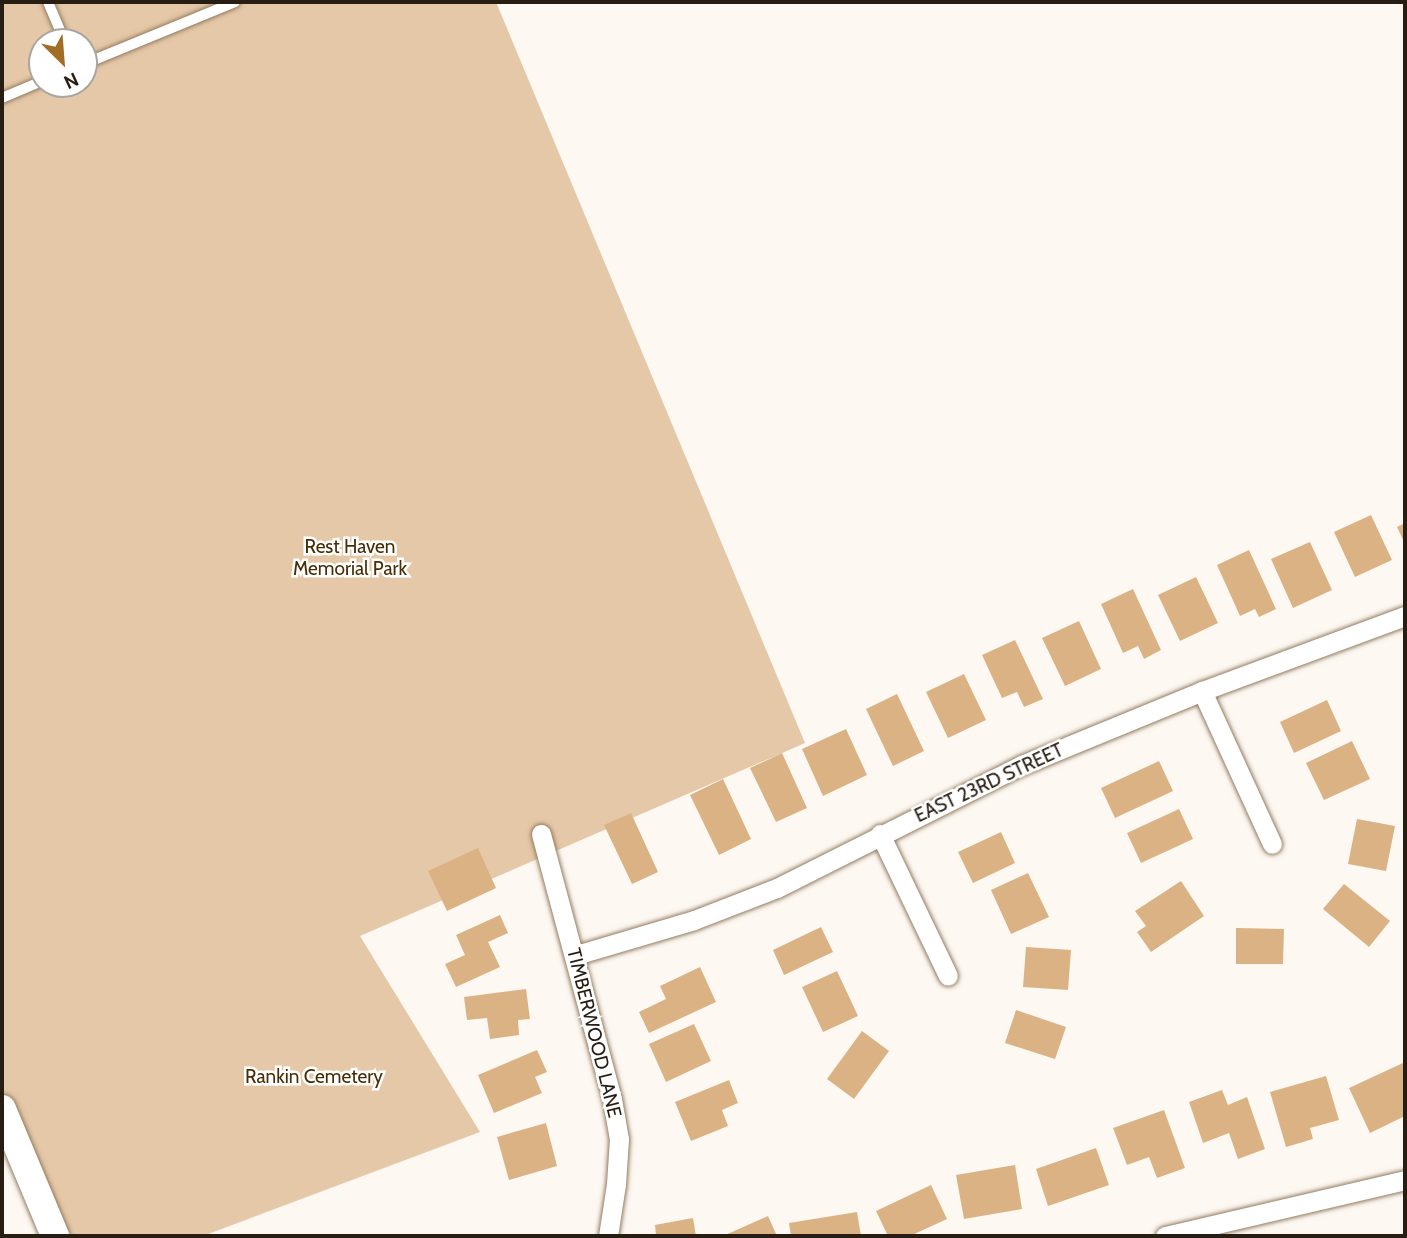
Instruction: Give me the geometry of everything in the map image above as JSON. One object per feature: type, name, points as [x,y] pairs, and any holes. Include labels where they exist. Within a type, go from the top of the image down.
[{"type":"main road","points":[[2,1109],[55,1236]]},
{"type":"street","name":"EAST 23RD STREET","points":[[576,955],[694,920],[777,888],[1022,765],[1202,691],[1405,617]]},
{"type":"street","points":[[1202,691],[1272,844]]},
{"type":"street","name":"TIMBERWOOD LANE","points":[[541,834],[576,955],[607,1077],[619,1139],[608,1236]]},
{"type":"street","points":[[880,834],[948,976]]},
{"type":"street","points":[[1173,1235],[1405,1180]]},
{"type":"lane","points":[[48,2],[59,28]]},
{"type":"lane","points":[[98,58],[233,2]]},
{"type":"lane","points":[[2,99],[28,87]]},
{"type":"green space","name":"Rest Haven Memorial Park","points":[[2,2],[496,2],[805,743],[360,936],[480,1132],[203,1236],[72,1236],[2,1142]]},
{"type":"building","points":[[1371,515],[1392,560],[1355,577],[1334,532]]},
{"type":"building","points":[[1405,523],[1405,544],[1397,527]]},
{"type":"building","points":[[1310,542],[1332,590],[1293,608],[1271,559]]},
{"type":"building","points":[[1249,550],[1276,609],[1259,617],[1255,609],[1240,616],[1217,565]]},
{"type":"building","points":[[1196,577],[1218,623],[1180,641],[1158,595]]},
{"type":"building","points":[[1133,589],[1161,650],[1144,659],[1138,646],[1123,653],[1101,604]]},
{"type":"building","points":[[1079,621],[1101,669],[1065,686],[1042,638]]},
{"type":"building","points":[[1015,640],[1043,699],[1024,707],[1017,692],[1002,698],[982,655]]},
{"type":"building","points":[[964,674],[986,720],[948,738],[926,692]]},
{"type":"building","points":[[897,694],[924,751],[893,766],[866,709]]},
{"type":"building","points":[[1327,700],[1341,731],[1294,753],[1280,722]]},
{"type":"building","points":[[846,729],[867,775],[823,796],[802,749]]},
{"type":"building","points":[[1352,741],[1370,779],[1324,800],[1306,763]]},
{"type":"building","points":[[782,753],[807,808],[776,822],[750,768]]},
{"type":"building","points":[[1159,761],[1173,791],[1115,818],[1101,788]]},
{"type":"building","points":[[723,779],[751,839],[719,855],[690,795]]},
{"type":"building","points":[[1179,809],[1193,839],[1141,863],[1127,833]]},
{"type":"building","points":[[631,813],[658,872],[632,884],[604,825]]},
{"type":"building","points":[[1357,819],[1395,826],[1386,871],[1348,864]]},
{"type":"building","points":[[1001,832],[1015,863],[973,883],[958,852]]},
{"type":"building","points":[[478,848],[496,888],[447,911],[428,871]]},
{"type":"building","points":[[1028,873],[1049,917],[1011,934],[991,890]]},
{"type":"building","points":[[1181,881],[1204,916],[1151,952],[1137,932],[1146,926],[1135,911]]},
{"type":"building","points":[[1344,884],[1390,921],[1369,947],[1323,909]]},
{"type":"building","points":[[500,915],[508,933],[488,942],[500,967],[456,987],[445,964],[465,955],[456,935]]},
{"type":"building","points":[[821,927],[833,952],[784,975],[773,950]]},
{"type":"building","points":[[1236,928],[1284,929],[1283,964],[1236,964]]},
{"type":"building","points":[[1026,947],[1071,950],[1068,990],[1023,987]]},
{"type":"building","points":[[700,967],[716,1002],[649,1033],[639,1012],[666,999],[660,986]]},
{"type":"building","points":[[837,971],[858,1016],[823,1032],[802,987]]},
{"type":"building","points":[[526,989],[530,1019],[518,1020],[519,1035],[490,1039],[487,1018],[467,1020],[464,997]]},
{"type":"building","points":[[1016,1010],[1066,1027],[1055,1059],[1005,1043]]},
{"type":"building","points":[[694,1024],[711,1061],[666,1082],[649,1044]]},
{"type":"building","points":[[862,1031],[889,1051],[854,1099],[827,1079]]},
{"type":"building","points":[[537,1050],[547,1072],[535,1077],[542,1093],[494,1113],[478,1075]]},
{"type":"building","points":[[1403,1063],[1405,1116],[1370,1133],[1349,1088]]},
{"type":"building","points":[[1326,1076],[1339,1120],[1310,1128],[1313,1139],[1286,1147],[1270,1092]]},
{"type":"building","points":[[729,1080],[738,1103],[722,1110],[728,1126],[691,1141],[675,1102]]},
{"type":"building","points":[[1222,1090],[1228,1105],[1247,1097],[1265,1149],[1238,1159],[1229,1133],[1203,1143],[1189,1102]]},
{"type":"building","points":[[1164,1110],[1185,1168],[1157,1178],[1149,1157],[1127,1165],[1113,1128]]},
{"type":"building","points":[[546,1123],[557,1166],[509,1180],[497,1137]]},
{"type":"building","points":[[1096,1148],[1109,1185],[1048,1206],[1036,1169]]},
{"type":"building","points":[[1015,1165],[1022,1209],[964,1219],[956,1175]]},
{"type":"building","points":[[931,1185],[947,1219],[910,1236],[888,1236],[876,1211]]},
{"type":"building","points":[[857,1212],[861,1236],[791,1236],[789,1223]]},
{"type":"building","points":[[768,1216],[777,1236],[723,1236]]},
{"type":"building","points":[[693,1218],[696,1236],[656,1236],[655,1225]]},
{"type":"park label","name":"Rankin Cemetery","points":[[314,1077]]}]
